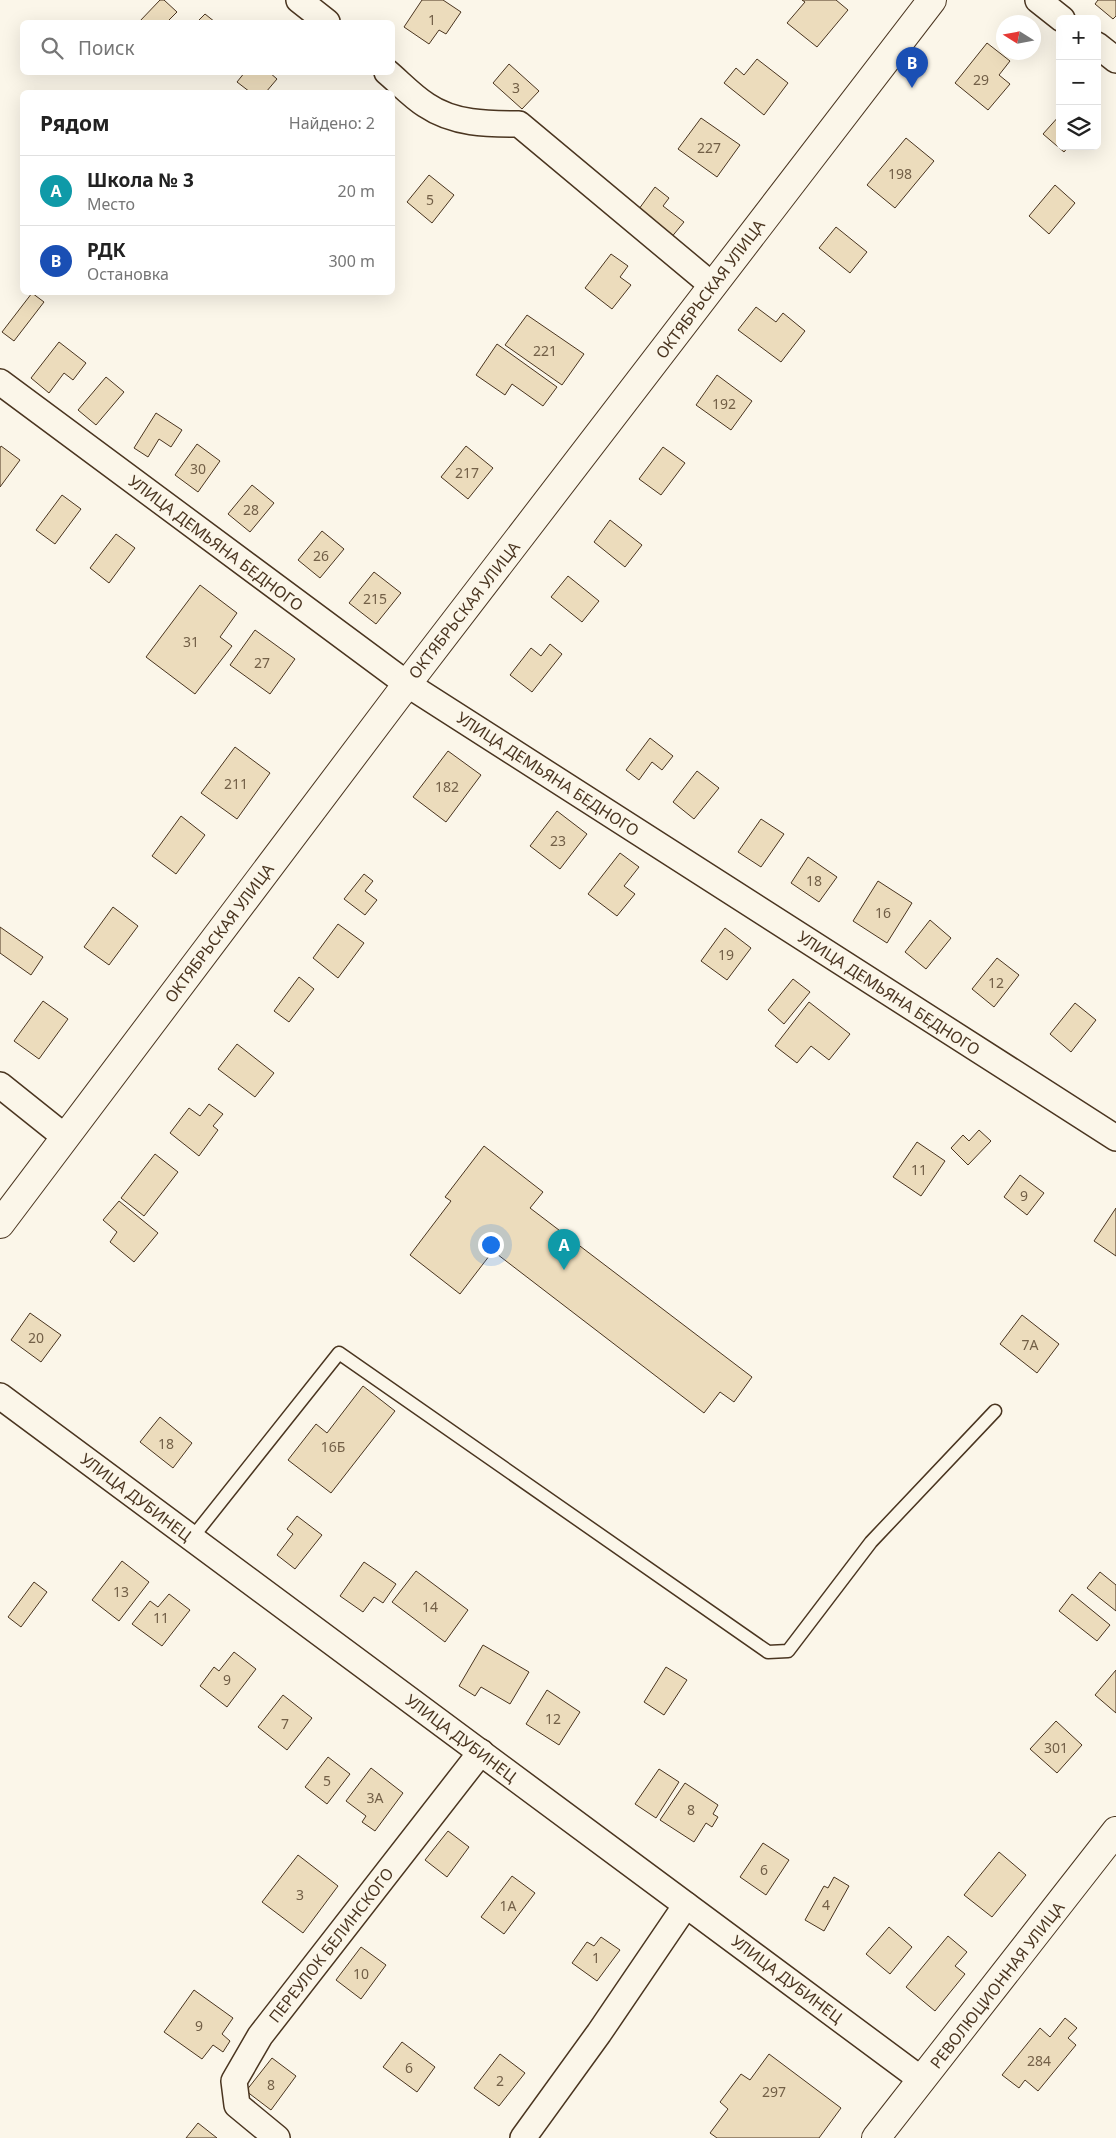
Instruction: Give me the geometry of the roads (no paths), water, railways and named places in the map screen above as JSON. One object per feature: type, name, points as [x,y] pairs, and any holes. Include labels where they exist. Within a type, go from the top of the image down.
[{"type":"main road","name":"ОКТЯБРЬСКАЯ УЛИЦА","points":[[0,1224],[407,684],[932,0]]},
{"type":"main road","name":"РЕВОЛЮЦИОННАЯ УЛИЦА","points":[[876,2138],[1116,1831]]},
{"type":"street","points":[[298,0],[324,20]]},
{"type":"street","points":[[1038,0],[1057,15]]},
{"type":"street","points":[[1101,48],[1116,60]]},
{"type":"street","points":[[390,75],[426,106],[451,118],[482,124],[519,124],[713,286]]},
{"type":"street","name":"УЛИЦА ДЕМЬЯНА БЕДНОГО","points":[[0,382],[407,684],[1116,1138]]},
{"type":"street","points":[[0,1085],[65,1137]]},
{"type":"street","name":"УЛИЦА ДУБИНЕЦ","points":[[0,1396],[922,2080]]},
{"type":"street","name":"ПЕРЕУЛОК БЕЛИНСКОГО","points":[[277,2138],[237,2106],[234,2081],[260,2036],[481,1752]]},
{"type":"street","points":[[523,2138],[599,2034],[686,1905]]},
{"type":"lane","points":[[192,1538],[339,1353],[768,1652],[788,1650],[871,1542],[995,1411]]},
{"type":"place","name":"РДК","points":[[912,88]]},
{"type":"place","name":"Школа № 3","points":[[564,1270]]}]
